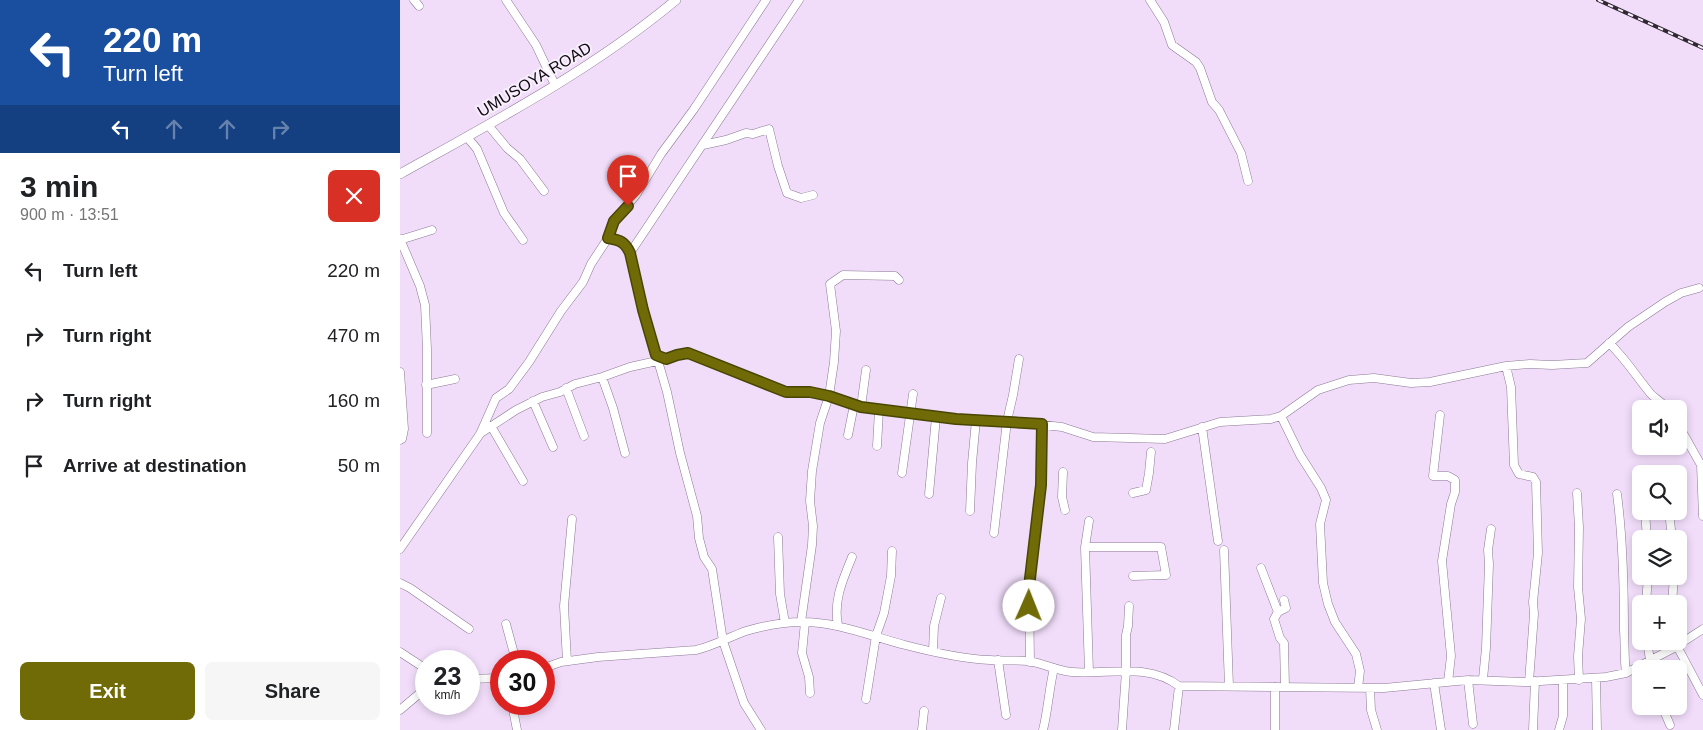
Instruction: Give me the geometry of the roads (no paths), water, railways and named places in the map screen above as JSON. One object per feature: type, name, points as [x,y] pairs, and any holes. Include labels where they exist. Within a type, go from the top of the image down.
[{"type":"main road","name":"UMUSOYA ROAD","points":[[400,174],[555,85],[632,35],[676,0]]},
{"type":"street","points":[[506,0],[536,45],[555,85]]},
{"type":"street","points":[[400,549],[480,434],[496,398],[509,389],[529,362],[561,311],[583,282],[590,264],[608,238],[614,221],[636,195],[661,154],[766,0]]},
{"type":"street","points":[[630,253],[799,0]]},
{"type":"street","points":[[1150,0],[1164,22],[1172,45],[1196,62],[1200,68],[1212,102],[1219,110],[1241,153],[1248,181]]},
{"type":"street","points":[[488,125],[506,148],[520,159],[544,191]]},
{"type":"street","points":[[702,146],[769,129],[787,193],[801,198],[814,195]]},
{"type":"street","points":[[467,136],[477,149],[504,213],[524,240]]},
{"type":"street","points":[[427,433],[425,305],[420,286],[400,239],[432,230]]},
{"type":"street","points":[[608,238],[621,241],[626,245],[630,253],[667,392],[680,453],[697,516],[704,557],[712,569],[723,641],[744,703],[761,730]]},
{"type":"street","points":[[810,693],[809,677],[802,653],[803,622],[812,545],[813,526],[810,501],[812,470],[820,423],[829,396],[834,362],[836,331],[830,284],[843,275],[894,276],[899,280]]},
{"type":"street","points":[[480,434],[533,402],[575,384],[657,358],[666,359],[688,353],[786,392],[810,392],[829,396],[857,406],[879,410],[936,417],[1042,424],[1062,427],[1093,437],[1165,439],[1220,422],[1271,419],[1280,416],[1318,390],[1348,380],[1374,378],[1411,383],[1430,382],[1506,366],[1587,362],[1628,327],[1665,302],[1699,288]]},
{"type":"street","points":[[1609,343],[1651,394],[1659,400]]},
{"type":"street","points":[[994,533],[1007,421],[1019,359]]},
{"type":"street","points":[[1506,366],[1511,387],[1514,465],[1519,474],[1533,477],[1536,482],[1538,553],[1533,602],[1533,730]]},
{"type":"street","points":[[848,436],[866,370]]},
{"type":"street","points":[[400,372],[404,429],[402,439],[400,440]]},
{"type":"street","points":[[602,377],[613,408],[625,453]]},
{"type":"street","points":[[426,385],[455,379]]},
{"type":"street","points":[[566,388],[584,436]]},
{"type":"street","points":[[902,473],[913,394]]},
{"type":"street","points":[[533,402],[554,447]]},
{"type":"street","points":[[877,446],[879,410]]},
{"type":"street","points":[[1280,416],[1326,500],[1320,524],[1323,583],[1335,622],[1356,654],[1360,671],[1358,688]]},
{"type":"street","points":[[1440,416],[1433,476],[1448,476],[1455,480],[1455,492],[1451,504],[1442,561],[1451,656],[1448,682]]},
{"type":"street","points":[[929,494],[936,417]]},
{"type":"street","points":[[970,511],[976,420]]},
{"type":"street","points":[[1030,662],[1029,587],[1041,485],[1042,424]]},
{"type":"street","points":[[491,426],[523,481]]},
{"type":"street","points":[[1202,427],[1218,541]]},
{"type":"street","points":[[1687,440],[1701,465],[1703,516]]},
{"type":"street","points":[[1133,494],[1146,490],[1150,452]]},
{"type":"street","points":[[1063,472],[1062,497],[1064,510]]},
{"type":"street","points":[[1577,493],[1579,527],[1578,587],[1581,619],[1578,656],[1579,680]]},
{"type":"street","points":[[1617,494],[1622,549],[1623,656],[1626,672]]},
{"type":"street","points":[[567,661],[564,606],[572,519]]},
{"type":"street","points":[[1088,672],[1086,547],[1089,521]]},
{"type":"street","points":[[1483,679],[1486,648],[1488,550],[1491,529]]},
{"type":"street","points":[[778,537],[780,594],[785,623]]},
{"type":"street","points":[[1086,547],[1161,547],[1166,575],[1133,576]]},
{"type":"street","points":[[1224,550],[1229,686]]},
{"type":"street","points":[[866,699],[876,636],[884,613],[891,576],[892,551]]},
{"type":"street","points":[[838,625],[836,602],[843,577],[852,557]]},
{"type":"street","points":[[1261,568],[1278,612]]},
{"type":"street","points":[[400,583],[469,629]]},
{"type":"street","points":[[932,651],[934,626],[941,598]]},
{"type":"street","points":[[1284,600],[1286,608],[1278,612],[1274,619],[1280,638],[1284,643],[1285,687]]},
{"type":"street","points":[[1122,730],[1129,606]]},
{"type":"street","points":[[555,665],[567,661],[633,654],[696,650],[709,647],[746,631],[785,623],[803,622],[838,625],[932,651],[962,657],[1030,662],[1063,671],[1136,670],[1152,674],[1179,686],[1370,688],[1483,679],[1532,682],[1563,681],[1596,678],[1632,669]]},
{"type":"street","points":[[506,624],[513,650]]},
{"type":"street","points":[[1687,638],[1703,629]]},
{"type":"street","points":[[1648,650],[1650,660],[1666,650]]},
{"type":"street","points":[[1677,650],[1703,695]]},
{"type":"street","points":[[400,652],[415,662]]},
{"type":"street","points":[[998,660],[1006,715]]},
{"type":"street","points":[[1044,730],[1054,668]]},
{"type":"street","points":[[1596,678],[1598,730]]},
{"type":"street","points":[[1468,680],[1473,724]]},
{"type":"street","points":[[1559,730],[1562,716],[1563,681]]},
{"type":"street","points":[[1434,683],[1441,730]]},
{"type":"street","points":[[1174,730],[1179,686]]},
{"type":"street","points":[[1275,687],[1275,730]]},
{"type":"street","points":[[1370,688],[1371,710],[1377,730]]},
{"type":"street","points":[[400,710],[415,697]]},
{"type":"street","points":[[922,730],[924,711]]},
{"type":"street","points":[[514,715],[517,730]]},
{"type":"street","points":[[1666,715],[1670,725]]},
{"type":"railway","points":[[1598,0],[1703,48]]}]
